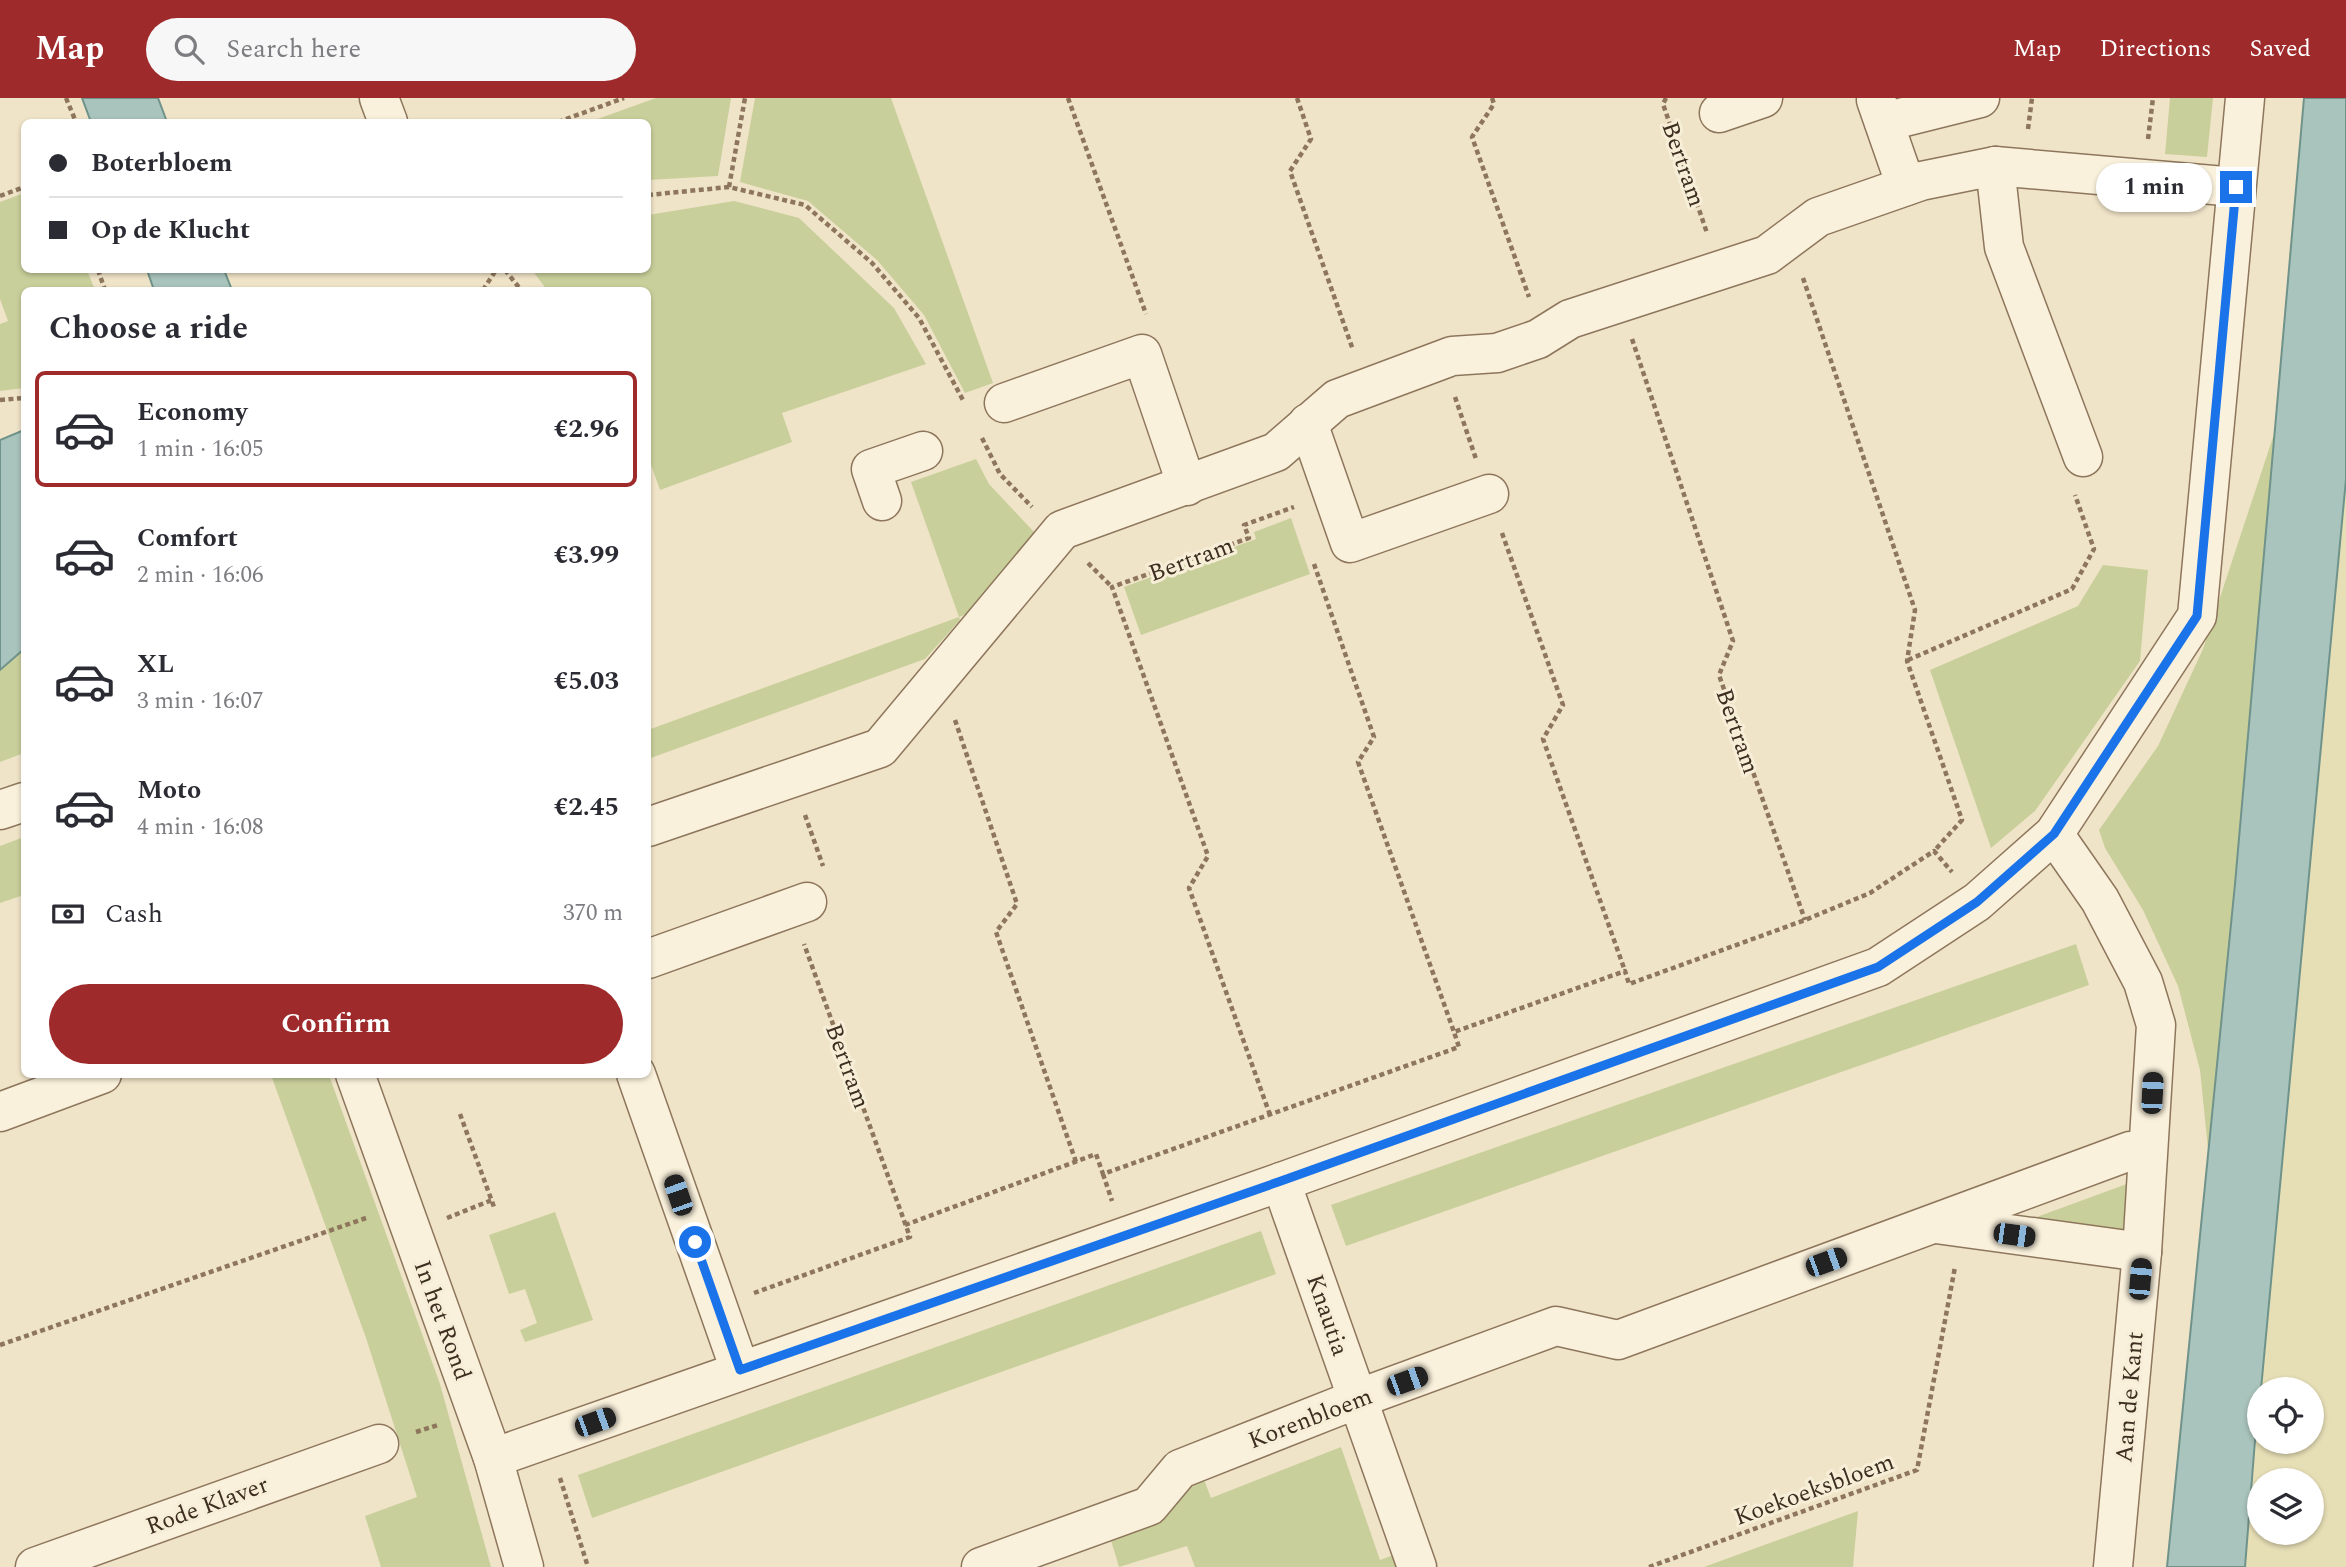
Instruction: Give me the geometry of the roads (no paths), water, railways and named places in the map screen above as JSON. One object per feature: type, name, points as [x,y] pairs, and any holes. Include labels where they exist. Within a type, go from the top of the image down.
[{"type":"street","points":[[379,98],[387,119]]},
{"type":"street","name":"Bertram","points":[[1719,113],[1763,98]]},
{"type":"street","points":[[1906,186],[1879,110],[1980,98]]},
{"type":"street","points":[[493,1458],[1281,1181],[1878,967],[1977,902],[2054,834],[2197,616],[2245,98]]},
{"type":"street","points":[[651,826],[880,748],[1062,530],[1276,452],[1337,399],[1452,356],[1497,353],[1543,336],[1570,319],[1767,255],[1818,217],[1906,186],[1995,166],[2236,187]]},
{"type":"street","points":[[1995,166],[2004,247],[2078,473]]},
{"type":"street","points":[[987,409],[1142,354],[1187,486]]},
{"type":"street","points":[[1308,423],[1350,543],[1489,494]]},
{"type":"street","points":[[883,501],[872,469],[923,451]]},
{"type":"street","points":[[0,810],[21,803]]},
{"type":"street","name":"Aan de Kant","points":[[2054,834],[2100,900],[2143,982],[2156,1025],[2142,1252],[2113,1567]]},
{"type":"street","points":[[651,958],[799,905]]},
{"type":"street","points":[[0,1112],[91,1078]]},
{"type":"street","name":"In het Rond","points":[[356,1078],[493,1458],[524,1567]]},
{"type":"street","points":[[637,1078],[740,1370]]},
{"type":"street","name":"Korenbloem","points":[[981,1567],[1149,1506],[1180,1469],[1357,1399],[1556,1326],[1618,1340],[1947,1226],[2130,1151]]},
{"type":"street","name":"Knautia","points":[[1281,1181],[1417,1567]]},
{"type":"street","name":"Korenbloem","points":[[1947,1226],[2142,1252]]},
{"type":"street","name":"Rode Klaver","points":[[35,1567],[379,1444]]},
{"type":"water","points":[[82,98],[158,98],[166,119],[90,119]]},
{"type":"water","points":[[2304,98],[2346,98],[2346,479],[2262,1377],[2247,1377],[2247,1454],[2254,1454],[2253,1468],[2247,1468],[2245,1567],[2167,1567],[2235,884]]},
{"type":"water","points":[[148,273],[225,273],[231,287],[153,287]]},
{"type":"water","points":[[21,431],[21,652],[0,670],[0,440]]}]
